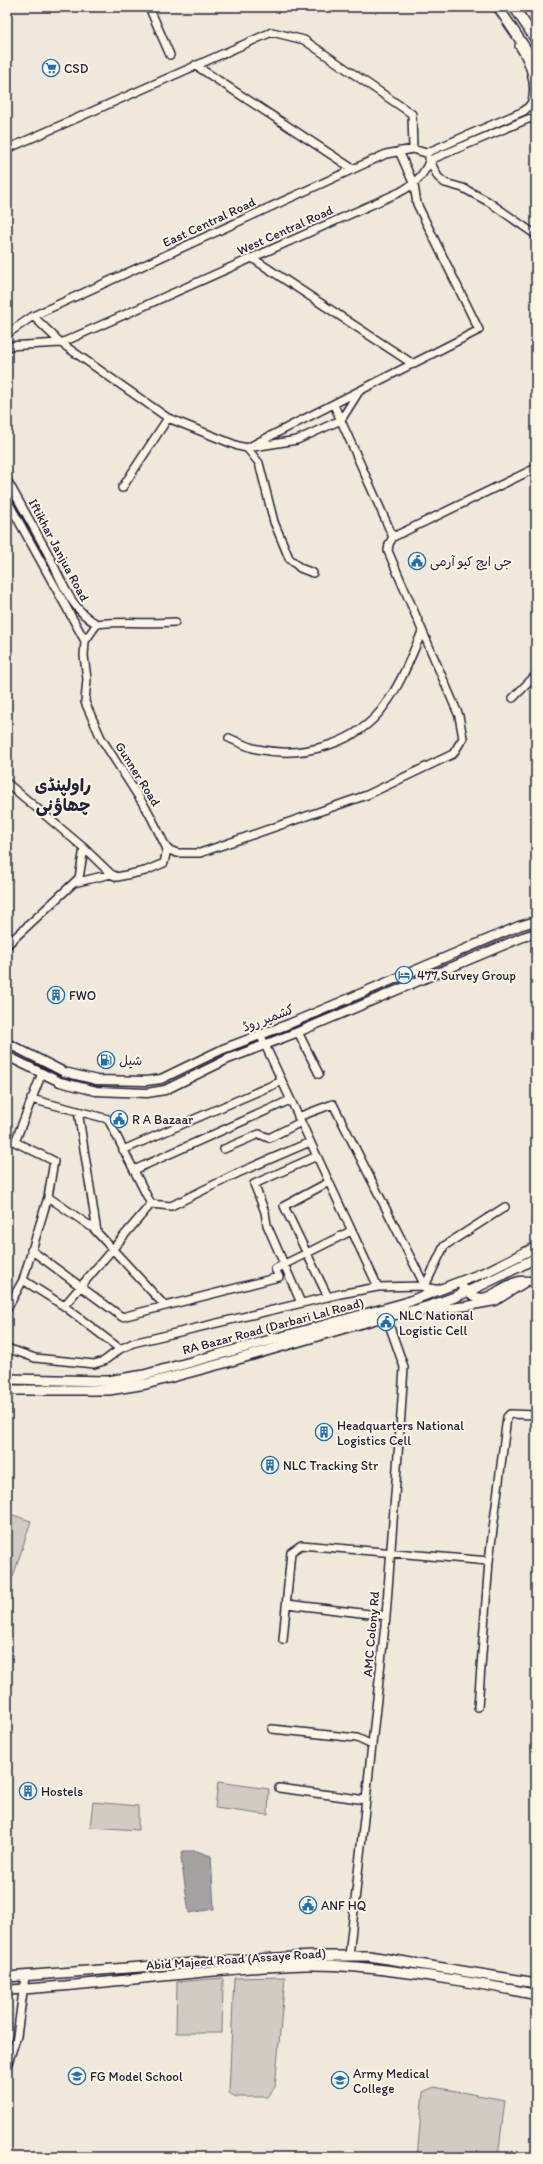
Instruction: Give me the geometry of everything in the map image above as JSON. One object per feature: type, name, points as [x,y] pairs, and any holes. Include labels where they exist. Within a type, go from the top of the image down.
[{"type":"main road","points":[[498,7],[536,64]]},
{"type":"main road","points":[[514,7],[536,40]]},
{"type":"main road","name":"RA Bazar Road (Darbari Lal Road)","points":[[7,1379],[108,1381],[144,1375],[405,1303],[488,1271],[536,1247]]},
{"type":"main road","name":"RA Bazar Road (Darbari Lal Road)","points":[[7,1390],[109,1390],[146,1384],[386,1316],[399,1314],[467,1293],[536,1258]]},
{"type":"main road","name":"Abid Majeed Road (Assaye Road)","points":[[7,1977],[24,1977],[221,1961],[368,1956],[536,1983]]},
{"type":"main road","name":"Abid Majeed Road (Assaye Road)","points":[[7,1990],[62,1987],[167,1975],[306,1965],[370,1968],[500,1986],[536,1995]]},
{"type":"street","points":[[149,7],[170,55]]},
{"type":"street","points":[[428,157],[524,111],[532,102],[534,86],[522,50],[493,7]]},
{"type":"street","points":[[7,149],[272,32],[304,40],[412,114],[413,149]]},
{"type":"street","points":[[196,65],[353,169]]},
{"type":"street","points":[[428,157],[528,119],[536,119]]},
{"type":"street","name":"East Central Road","points":[[7,334],[33,316],[386,154],[413,149],[428,157]]},
{"type":"street","points":[[247,448],[358,393],[479,330],[417,204],[414,185],[399,151]]},
{"type":"street","points":[[428,157],[438,177],[445,183],[463,188],[489,202],[536,235]]},
{"type":"street","name":"West Central Road","points":[[165,296],[414,185],[424,174],[428,157]]},
{"type":"street","name":"West Central Road","points":[[7,346],[22,347],[61,342],[414,185]]},
{"type":"street","points":[[252,258],[412,364]]},
{"type":"street","points":[[33,316],[61,342],[168,418],[223,441],[247,448],[297,440],[341,420],[358,393]]},
{"type":"street","points":[[334,405],[393,536]]},
{"type":"street","points":[[122,488],[168,418]]},
{"type":"street","points":[[247,448],[259,463],[274,522],[289,558],[300,568],[313,574]]},
{"type":"street","points":[[7,783],[84,848],[111,874],[117,877],[145,871],[164,863],[167,850],[177,853],[200,853],[367,795],[453,754],[463,738],[459,716],[388,551],[389,544],[393,536],[536,468]]},
{"type":"street","name":"Iftikhar Janjua Road","points":[[7,480],[47,551],[70,599],[78,611],[97,624]]},
{"type":"street","name":"Iftikhar Janjua Road","points":[[7,500],[85,641]]},
{"type":"street","points":[[85,641],[97,624],[120,622],[152,624],[175,622]]},
{"type":"street","points":[[229,738],[257,749],[304,752],[344,740],[360,732],[385,706],[422,632]]},
{"type":"street","name":"Gunner Road","points":[[85,641],[84,656],[88,679],[85,702],[101,738],[149,813],[167,850]]},
{"type":"street","points":[[513,698],[536,675]]},
{"type":"street","points":[[7,945],[79,878],[84,848]]},
{"type":"street","points":[[74,884],[111,874]]},
{"type":"street","name":"کشمیر روڈ","points":[[7,1043],[64,1072],[97,1080],[146,1081],[161,1079],[223,1049],[288,1024],[519,926],[536,921]]},
{"type":"street","name":"کشمیر روڈ","points":[[7,1056],[60,1082],[96,1091],[147,1093],[165,1090],[228,1059],[296,1033],[523,937],[536,933]]},
{"type":"street","points":[[390,980],[394,991]]},
{"type":"street","points":[[367,990],[372,1001]]},
{"type":"street","points":[[288,1024],[296,1033],[319,1074]]},
{"type":"street","points":[[260,1034],[378,1287]]},
{"type":"street","points":[[7,1309],[23,1280],[48,1197],[54,1161],[15,1142],[42,1073]]},
{"type":"street","points":[[123,1150],[282,1081]]},
{"type":"street","points":[[31,1098],[108,1119],[151,1204]]},
{"type":"street","points":[[134,1170],[290,1100]]},
{"type":"street","points":[[224,1149],[259,1134],[268,1138],[333,1104],[426,1286]]},
{"type":"street","points":[[78,1111],[97,1232]]},
{"type":"street","points":[[151,1204],[171,1206],[238,1173],[310,1142]]},
{"type":"street","points":[[301,1303],[267,1226],[265,1212],[254,1184],[317,1156]]},
{"type":"street","points":[[328,1297],[284,1206],[329,1182]]},
{"type":"street","points":[[48,1197],[97,1232],[165,1306]]},
{"type":"street","points":[[64,1306],[151,1204]]},
{"type":"street","points":[[426,1286],[444,1246],[505,1208]]},
{"type":"street","points":[[31,1250],[122,1317],[279,1277],[275,1269],[351,1231]]},
{"type":"street","points":[[23,1280],[64,1306],[120,1349]]},
{"type":"street","points":[[459,1283],[467,1293],[487,1298],[496,1295],[512,1284],[527,1281],[536,1282]]},
{"type":"street","points":[[399,1314],[496,1301],[527,1281]]},
{"type":"street","points":[[7,1348],[35,1358],[94,1364],[104,1361],[120,1349],[133,1343],[328,1297],[378,1287],[426,1286],[440,1290]]},
{"type":"street","name":"AMC Colony Rd","points":[[348,1956],[386,1616],[404,1367],[386,1316]]},
{"type":"street","points":[[478,1707],[489,1560],[507,1417],[510,1414],[536,1415]]},
{"type":"street","points":[[284,1640],[291,1552],[295,1547],[301,1545],[489,1560]]},
{"type":"street","points":[[287,1604],[386,1616]]},
{"type":"street","points":[[272,1729],[357,1738],[372,1745]]},
{"type":"street","points":[[279,1788],[366,1800]]},
{"type":"street","points":[[7,2066],[17,2036],[24,1977]]},
{"type":"shaded area","points":[[7,1513],[31,1521],[13,1577],[7,1574]]},
{"type":"shaded area","points":[[218,1782],[269,1789],[268,1815],[215,1808]]},
{"type":"shaded area","points":[[93,1802],[138,1806],[138,1830],[90,1827]]},
{"type":"shaded area","points":[[183,1851],[197,1851],[211,1856],[214,1909],[189,1913],[181,1858]]},
{"type":"shaded area","points":[[285,1977],[275,2087],[267,2097],[236,2097],[229,2093],[234,1978]]},
{"type":"shaded area","points":[[223,1978],[222,2033],[176,2033],[177,1982]]},
{"type":"shaded area","points":[[434,2087],[505,2100],[498,2157],[417,2157],[423,2092]]},
{"type":"place","name":"CSD","points":[[51,68]]},
{"type":"place","name":"جی ایچ کیو آرمی","points":[[417,561]]},
{"type":"place","name":"477 Survey Group","points":[[404,975]]},
{"type":"place","name":"FWO","points":[[56,995]]},
{"type":"place","name":"شیل","points":[[106,1060]]},
{"type":"place","name":"R A Bazaar","points":[[119,1119]]},
{"type":"place","name":"NLC National Logistic Cell","points":[[386,1322]]},
{"type":"place","name":"Headquarters National Logistics Cell","points":[[324,1432]]},
{"type":"place","name":"NLC Tracking Str","points":[[270,1465]]},
{"type":"place","name":"Hostels","points":[[28,1791]]},
{"type":"place","name":"ANF HQ","points":[[308,1905]]},
{"type":"place","name":"FG Model School","points":[[77,2076]]},
{"type":"place","name":"Army Medical College","points":[[340,2080]]},
{"type":"district","name":"راولپنڈی چھاؤنی","points":[[63,795]]}]
